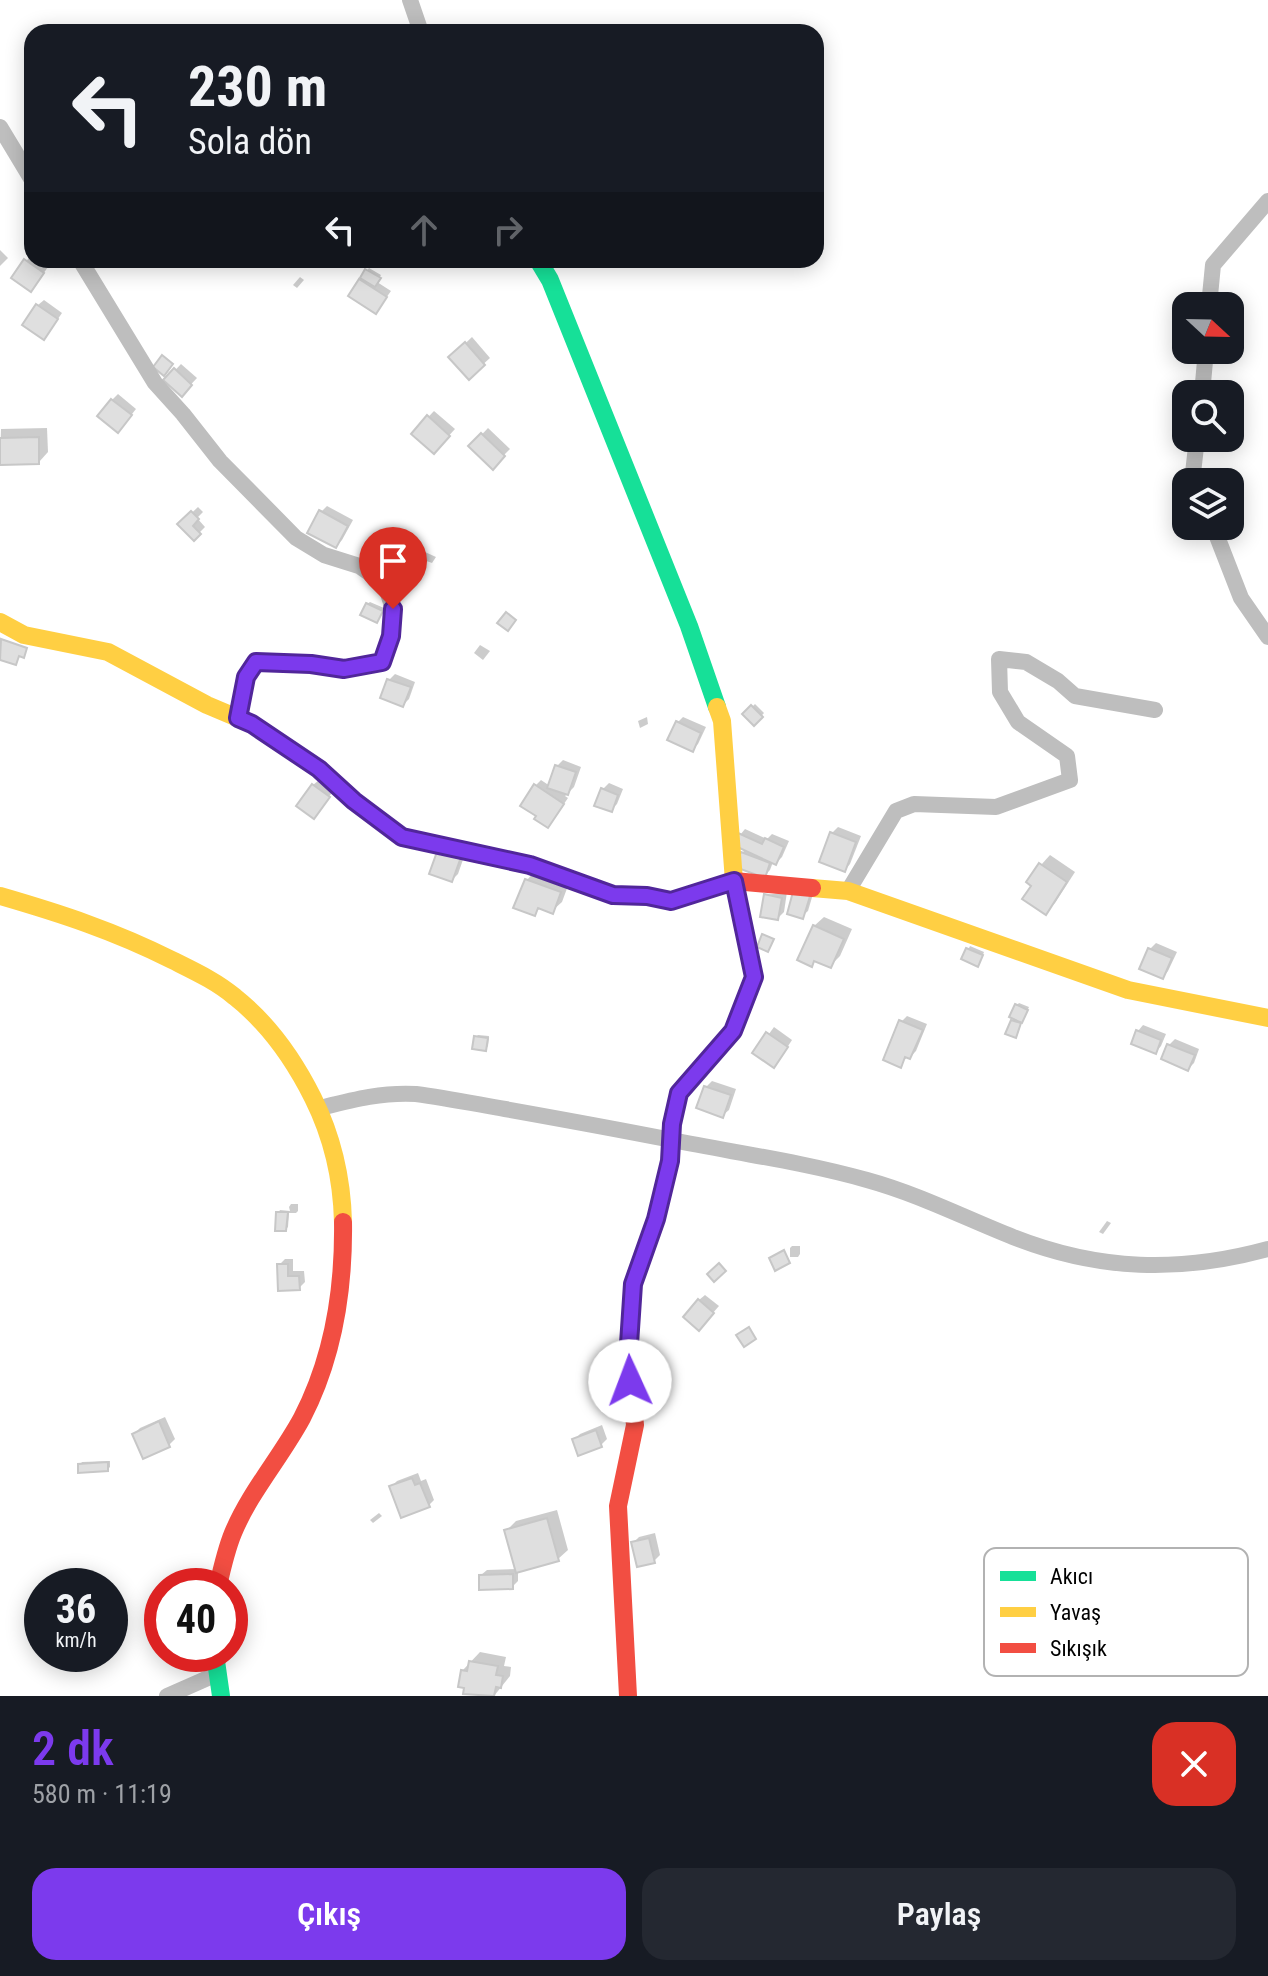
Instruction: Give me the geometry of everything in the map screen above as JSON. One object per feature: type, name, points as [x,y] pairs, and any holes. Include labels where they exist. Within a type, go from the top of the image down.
[{"type":"street","points":[[410,0],[418,24]]},
{"type":"street","points":[[0,127],[24,167]]},
{"type":"street","points":[[1210,292],[1213,265],[1268,201]]},
{"type":"street","points":[[85,268],[155,383],[220,461],[296,538],[324,555],[359,566],[385,584],[393,609],[391,636],[382,662],[344,669],[256,662],[246,677],[238,718]]},
{"type":"street","points":[[543,268],[667,570],[722,721],[734,881],[754,977],[733,1031],[679,1093],[672,1124],[670,1161],[656,1219],[633,1284],[628,1359],[635,1425],[618,1506],[628,1696]]},
{"type":"street","points":[[1218,540],[1241,598],[1268,637]]},
{"type":"street","points":[[0,622],[24,635],[108,652],[207,705],[252,724],[319,769],[354,801],[402,837],[530,865],[613,895],[647,896],[671,901],[734,881],[848,891],[1128,990],[1268,1018]]},
{"type":"street","points":[[848,891],[896,811],[914,804],[996,807],[1070,780],[1067,756],[1018,722],[1000,692],[999,659],[1026,662],[1058,681],[1075,696],[1155,710]]},
{"type":"street","points":[[0,896],[82,920],[147,947],[214,981],[254,1013],[287,1049],[320,1108],[332,1146],[343,1201],[344,1248],[338,1307],[326,1358],[310,1399],[289,1443],[234,1529],[222,1568]]},
{"type":"street","points":[[320,1108],[368,1096],[416,1094],[837,1172],[928,1200],[1038,1246],[1090,1259],[1140,1265],[1189,1264],[1268,1249]]},
{"type":"street","points":[[167,1696],[217,1674],[221,1696]]},
{"type":"building","points":[[24,259],[24,268],[37,268],[44,273],[31,292],[11,278]]},
{"type":"building","points":[[365,269],[381,278],[375,287],[360,278]]},
{"type":"building","points":[[359,279],[387,297],[376,314],[348,296]]},
{"type":"building","points":[[36,304],[58,319],[44,340],[22,325]]},
{"type":"building","points":[[465,342],[485,365],[469,380],[448,357]]},
{"type":"building","points":[[162,355],[173,364],[164,376],[153,367]]},
{"type":"building","points":[[174,368],[192,385],[182,397],[163,380]]},
{"type":"building","points":[[111,399],[132,415],[118,433],[97,416]]},
{"type":"building","points":[[427,415],[450,436],[434,454],[411,434]]},
{"type":"building","points":[[481,433],[505,456],[493,470],[468,446]]},
{"type":"building","points":[[39,437],[39,464],[0,465],[0,438]]},
{"type":"building","points":[[319,510],[348,526],[336,548],[307,533]]},
{"type":"building","points":[[191,511],[199,519],[193,526],[201,534],[194,541],[177,524]]},
{"type":"building","points":[[366,603],[383,611],[377,623],[360,615]]},
{"type":"building","points":[[506,612],[516,620],[508,631],[497,623]]},
{"type":"building","points":[[1,639],[27,648],[24,658],[19,656],[16,665],[0,660]]},
{"type":"building","points":[[387,679],[411,687],[403,707],[380,698]]},
{"type":"building","points":[[751,705],[763,717],[754,726],[742,714]]},
{"type":"building","points":[[676,721],[701,733],[693,752],[667,740]]},
{"type":"building","points":[[555,765],[576,772],[568,795],[547,788]]},
{"type":"building","points":[[312,784],[330,797],[314,819],[296,806]]},
{"type":"building","points":[[534,784],[564,804],[548,828],[520,806]]},
{"type":"building","points":[[601,788],[618,795],[612,812],[594,806]]},
{"type":"building","points":[[830,832],[856,842],[845,872],[819,862]]},
{"type":"building","points":[[738,833],[762,844],[765,838],[784,847],[776,865],[733,845]]},
{"type":"building","points":[[438,849],[461,857],[452,882],[429,874]]},
{"type":"building","points":[[741,852],[770,863],[765,878],[735,867]]},
{"type":"building","points":[[1039,863],[1067,882],[1046,915],[1022,899],[1031,886],[1026,882]]},
{"type":"building","points":[[525,879],[561,892],[553,914],[538,908],[535,916],[513,908]]},
{"type":"building","points":[[794,888],[811,893],[803,919],[787,914]]},
{"type":"building","points":[[764,894],[782,898],[778,920],[760,917]]},
{"type":"building","points":[[813,925],[844,939],[831,968],[814,961],[812,967],[797,960]]},
{"type":"building","points":[[762,934],[774,939],[768,952],[757,947]]},
{"type":"building","points":[[966,948],[983,955],[978,967],[961,959]]},
{"type":"building","points":[[1148,948],[1172,958],[1163,979],[1139,969]]},
{"type":"building","points":[[1015,1004],[1028,1010],[1022,1023],[1009,1017]]},
{"type":"building","points":[[899,1020],[923,1030],[910,1059],[905,1057],[901,1068],[883,1060]]},
{"type":"building","points":[[1011,1020],[1021,1023],[1016,1038],[1005,1034]]},
{"type":"building","points":[[1136,1030],[1161,1040],[1156,1054],[1131,1044]]},
{"type":"building","points":[[766,1032],[788,1047],[774,1068],[752,1053]]},
{"type":"building","points":[[474,1036],[488,1038],[486,1051],[472,1049]]},
{"type":"building","points":[[1167,1044],[1195,1055],[1188,1071],[1161,1059]]},
{"type":"building","points":[[704,1086],[731,1095],[723,1118],[696,1108]]},
{"type":"building","points":[[276,1212],[288,1212],[286,1231],[275,1231]]},
{"type":"building","points":[[784,1250],[790,1263],[775,1271],[769,1258]]},
{"type":"building","points":[[719,1263],[726,1271],[714,1282],[707,1274]]},
{"type":"building","points":[[277,1264],[288,1264],[288,1276],[299,1276],[300,1290],[278,1291]]},
{"type":"building","points":[[698,1299],[714,1313],[699,1331],[683,1317]]},
{"type":"building","points":[[749,1327],[756,1339],[744,1347],[736,1335]]},
{"type":"building","points":[[159,1421],[170,1447],[143,1459],[132,1434]]},
{"type":"building","points":[[596,1430],[602,1447],[578,1456],[572,1439]]},
{"type":"building","points":[[108,1462],[108,1471],[78,1473],[78,1464]]},
{"type":"building","points":[[412,1478],[415,1485],[420,1483],[430,1507],[401,1518],[389,1486]]},
{"type":"building","points":[[547,1518],[559,1561],[516,1573],[504,1530]]},
{"type":"building","points":[[649,1538],[655,1563],[637,1567],[631,1542]]},
{"type":"building","points":[[513,1574],[513,1589],[479,1590],[479,1575]]},
{"type":"building","points":[[469,1661],[498,1666],[496,1675],[503,1676],[501,1688],[496,1687],[494,1696],[463,1694],[464,1688],[458,1687],[461,1670],[467,1671]]},
{"type":"traffic: fast","points":[[543,268],[689,626],[717,707]]},
{"type":"traffic: fast","points":[[218,1672],[221,1696]]},
{"type":"traffic: slow","points":[[0,622],[24,635],[108,652],[207,705],[252,724],[319,769],[354,801],[402,837],[460,850]]},
{"type":"traffic: slow","points":[[670,1160],[672,1124],[679,1093],[733,1031],[754,977],[734,881],[722,721],[717,707]]},
{"type":"traffic: slow","points":[[812,888],[848,891],[1128,990],[1268,1018]]},
{"type":"traffic: slow","points":[[0,896],[129,940],[213,981],[247,1008],[289,1056],[320,1113],[335,1158],[343,1222]]},
{"type":"traffic: jam","points":[[460,850],[530,865],[613,895],[647,896],[671,901],[734,881],[812,888]]},
{"type":"traffic: jam","points":[[628,1696],[618,1506],[635,1425],[628,1359],[633,1284],[656,1219],[670,1160]]},
{"type":"traffic: jam","points":[[222,1568],[240,1518],[302,1418],[322,1371],[339,1298],[343,1222]]},
{"type":"route","points":[[393,609],[391,636],[382,662],[344,669],[256,662],[246,677],[238,718],[319,769],[354,801],[402,837],[530,865],[613,895],[647,896],[671,901],[734,881],[754,977],[733,1031],[679,1093],[672,1124],[670,1161],[656,1219],[633,1284],[628,1359],[630,1381]]}]
